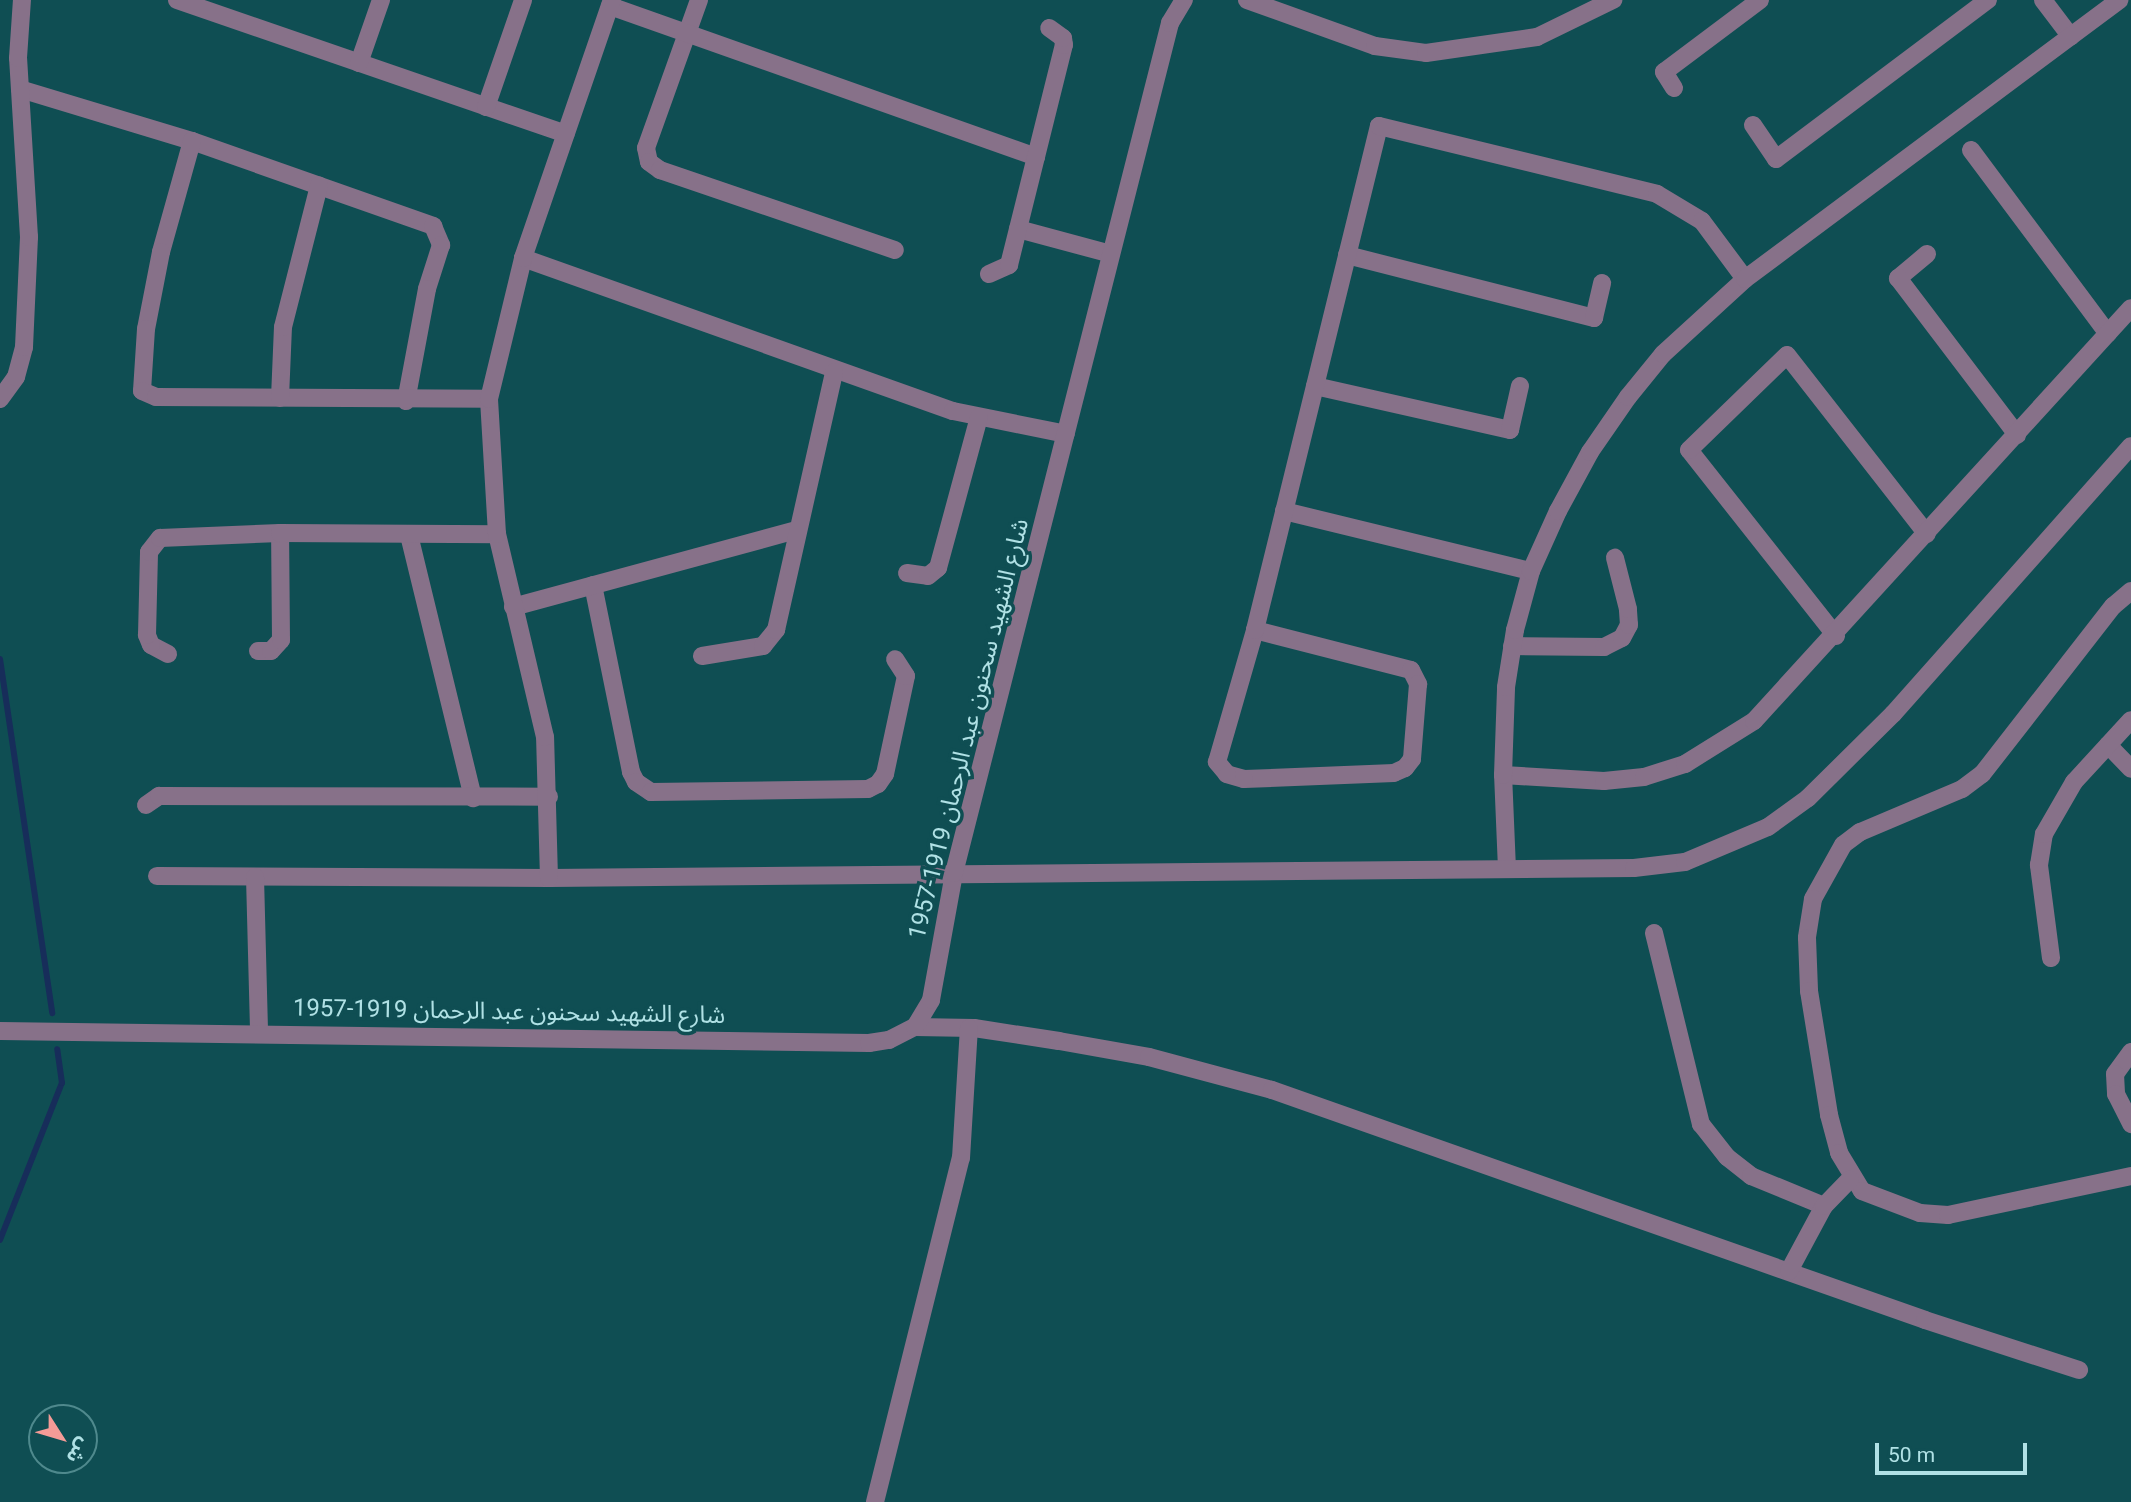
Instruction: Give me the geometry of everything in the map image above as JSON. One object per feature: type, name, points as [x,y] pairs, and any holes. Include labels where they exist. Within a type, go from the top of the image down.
[{"type":"street","points":[[0,399],[16,377],[24,347],[29,237],[20,89],[22,0]]},
{"type":"street","points":[[177,0],[566,134]]},
{"type":"street","points":[[359,63],[381,0]]},
{"type":"street","points":[[486,107],[523,0]]},
{"type":"street","points":[[699,0],[646,148],[649,162],[660,170],[895,250]]},
{"type":"street","name":"شارع الشهيد سحنون عبد الرحمان 1919-1957","points":[[0,1031],[260,1032],[869,1043],[890,1040],[915,1027],[931,1000],[954,873],[1170,23],[1184,0]]},
{"type":"street","points":[[1247,0],[1376,46],[1426,53],[1537,37],[1613,0]]},
{"type":"street","points":[[1674,88],[1664,72],[1760,0]]},
{"type":"street","points":[[1753,125],[1776,159],[1988,0]]},
{"type":"street","points":[[2043,0],[2071,37]]},
{"type":"street","points":[[1507,869],[1503,775],[1512,646],[1531,571],[1590,452],[1628,397],[1663,354],[1745,279],[2119,0]]},
{"type":"street","points":[[549,878],[549,797],[543,724],[497,534],[489,399],[523,258],[611,3],[685,33],[1036,157]]},
{"type":"street","points":[[989,274],[1009,265],[1036,157],[1063,45],[1063,38],[1049,29]]},
{"type":"street","points":[[20,89],[192,141],[422,220],[439,234],[406,401]]},
{"type":"street","points":[[1255,629],[1411,670],[1418,684],[1412,759],[1405,768],[1394,773],[1244,779],[1227,774],[1217,762],[1255,629],[1379,126],[1657,194],[1681,204],[1702,221],[1745,279]]},
{"type":"street","points":[[192,141],[161,252],[146,330],[142,391],[156,397],[406,401],[489,399]]},
{"type":"street","points":[[1971,150],[2108,334]]},
{"type":"street","points":[[280,398],[283,327],[319,186]]},
{"type":"street","points":[[1018,229],[1111,254]]},
{"type":"street","points":[[1927,254],[1898,278],[2017,435]]},
{"type":"street","points":[[1347,256],[1594,318],[1602,283]]},
{"type":"street","points":[[523,258],[834,372],[979,417],[1066,434]]},
{"type":"street","points":[[1503,775],[1604,781],[1644,776],[1685,764],[1754,721],[1836,636],[2131,308]]},
{"type":"street","points":[[1836,636],[1689,450],[1787,355],[1927,534]]},
{"type":"street","points":[[702,656],[763,646],[771,639],[834,372]]},
{"type":"street","points":[[1315,386],[1510,430],[1520,386]]},
{"type":"street","points":[[907,573],[928,576],[938,568],[979,417]]},
{"type":"street","points":[[157,876],[549,878],[1634,868],[1685,862],[1768,827],[1808,798],[1893,714],[2131,446]]},
{"type":"street","points":[[1284,511],[1531,571]]},
{"type":"street","points":[[513,607],[796,530]]},
{"type":"street","points":[[169,654],[151,645],[147,635],[152,544],[170,536],[279,533],[497,534]]},
{"type":"street","points":[[258,650],[271,651],[281,640],[279,533]]},
{"type":"street","points":[[409,535],[473,797]]},
{"type":"street","points":[[1512,646],[1604,647],[1622,639],[1629,625],[1628,609],[1615,558]]},
{"type":"street","points":[[593,585],[631,772],[636,782],[651,792],[868,789],[878,784],[885,774],[906,676],[894,659]]},
{"type":"street","points":[[2131,591],[2113,607],[1982,774],[1962,789],[1860,832],[1843,845],[1825,872],[1812,899],[1807,938],[1809,991],[1829,1115],[1850,1179],[1862,1191],[1889,1204],[1948,1214],[2131,1175]]},
{"type":"street","points":[[2051,958],[2039,865],[2044,834],[2057,805],[2131,720]]},
{"type":"street","points":[[2108,745],[2131,769]]},
{"type":"street","points":[[146,805],[159,796],[549,797]]},
{"type":"street","points":[[255,877],[260,1032]]},
{"type":"street","points":[[1654,933],[1701,1124],[1727,1157],[1751,1176],[1824,1206]]},
{"type":"street","points":[[915,1027],[969,1028],[1149,1057],[1272,1090],[2079,1370]]},
{"type":"street","points":[[874,1502],[961,1158],[969,1028]]},
{"type":"street","points":[[2131,1052],[2115,1074],[2116,1094],[2131,1124]]},
{"type":"street","points":[[1788,1271],[1824,1206],[1850,1179]]},
{"type":"waterway","points":[[0,659],[52,1013]]},
{"type":"waterway","points":[[0,1240],[62,1083],[57,1049]]}]
